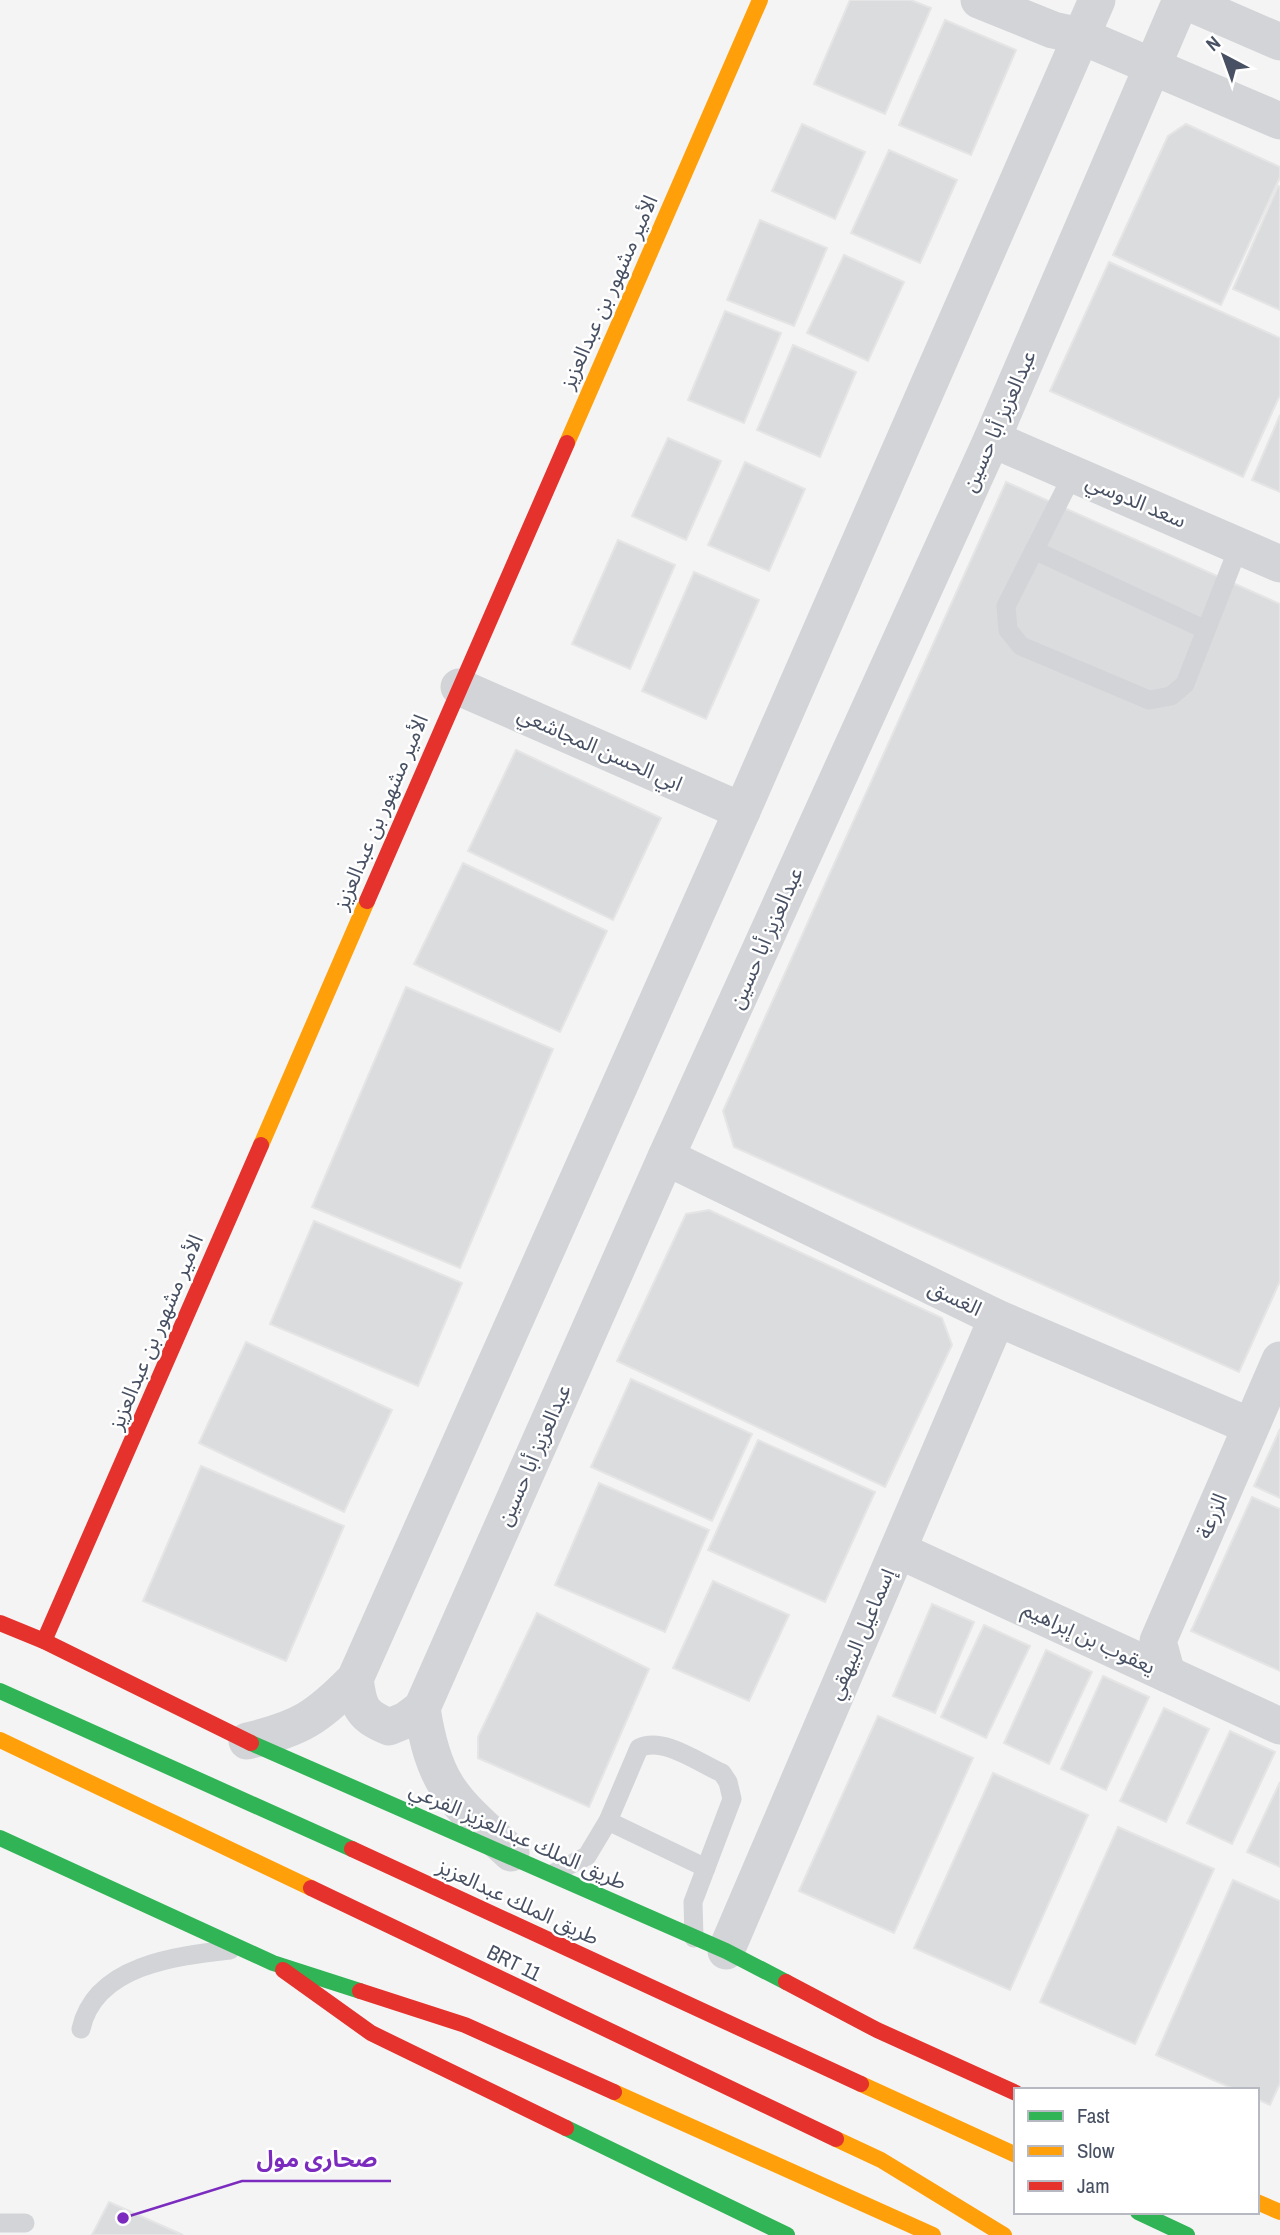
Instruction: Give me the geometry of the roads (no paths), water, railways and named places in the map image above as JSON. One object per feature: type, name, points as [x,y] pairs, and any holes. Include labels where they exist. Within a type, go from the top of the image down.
[{"type":"street","name":"الأمير مشهور بن عبدالعزيز","points":[[44,1641],[760,0]]},
{"type":"street","points":[[979,0],[1053,30],[1081,36],[1280,121]]},
{"type":"street","points":[[247,1741],[288,1732],[331,1703],[355,1679],[742,811],[1097,0]]},
{"type":"street","points":[[1182,0],[1280,41]]},
{"type":"street","name":"عبدالعزيز أبا حسين","points":[[422,1708],[666,1157],[992,439],[1182,0]]},
{"type":"street","name":"سعد الدوسي","points":[[992,439],[1280,564]]},
{"type":"street","name":"ابي الحسن المجاشعي","points":[[459,687],[742,811]]},
{"type":"street","name":"الغسق","points":[[666,1157],[997,1318],[1250,1426]]},
{"type":"street","name":"إسماعيل البيهقي","points":[[710,1944],[898,1550],[997,1318]]},
{"type":"street","name":"الزرعة","points":[[1167,1674],[1158,1641],[1280,1360]]},
{"type":"street","name":"يعقوب بن إبراهيم","points":[[898,1550],[1280,1726]]},
{"type":"street","name":"طريق الملك عبدالعزيز الفرعي","points":[[0,1623],[44,1641],[247,1741],[554,1873],[710,1944],[877,2030],[1014,2092]]},
{"type":"street","points":[[355,1679],[359,1703],[369,1718],[389,1727],[406,1720],[422,1708],[436,1771],[458,1803],[515,1856]]},
{"type":"street","name":"طريق الملك عبدالعزيز","points":[[0,1691],[437,1888],[1014,2154]]},
{"type":"street","name":"BRT 11","points":[[0,1740],[881,2160],[1004,2235]]},
{"type":"street","points":[[0,1839],[272,1963],[465,2025],[933,2235]]},
{"type":"street","points":[[272,1963],[371,2033],[788,2235]]},
{"type":"street","points":[[1259,2203],[1280,2212]]},
{"type":"street","points":[[1142,2214],[1187,2235]]},
{"type":"lane","points":[[1073,474],[1006,606],[1008,630],[1021,646],[1149,700],[1171,696],[1185,684],[1239,546]]},
{"type":"lane","points":[[1034,550],[1206,630]]},
{"type":"lane","points":[[554,1873],[587,1856],[608,1821],[639,1748],[648,1744],[660,1745],[722,1773],[728,1782],[732,1799],[693,1902],[710,1944]]},
{"type":"lane","points":[[608,1821],[706,1868]]},
{"type":"lane","points":[[81,2029],[83,2017],[95,1999],[126,1974],[178,1956],[243,1949]]},
{"type":"lane","points":[[0,2223],[25,2224]]},
{"type":"place","name":"صحارى مول","points":[[123,2218]]}]
